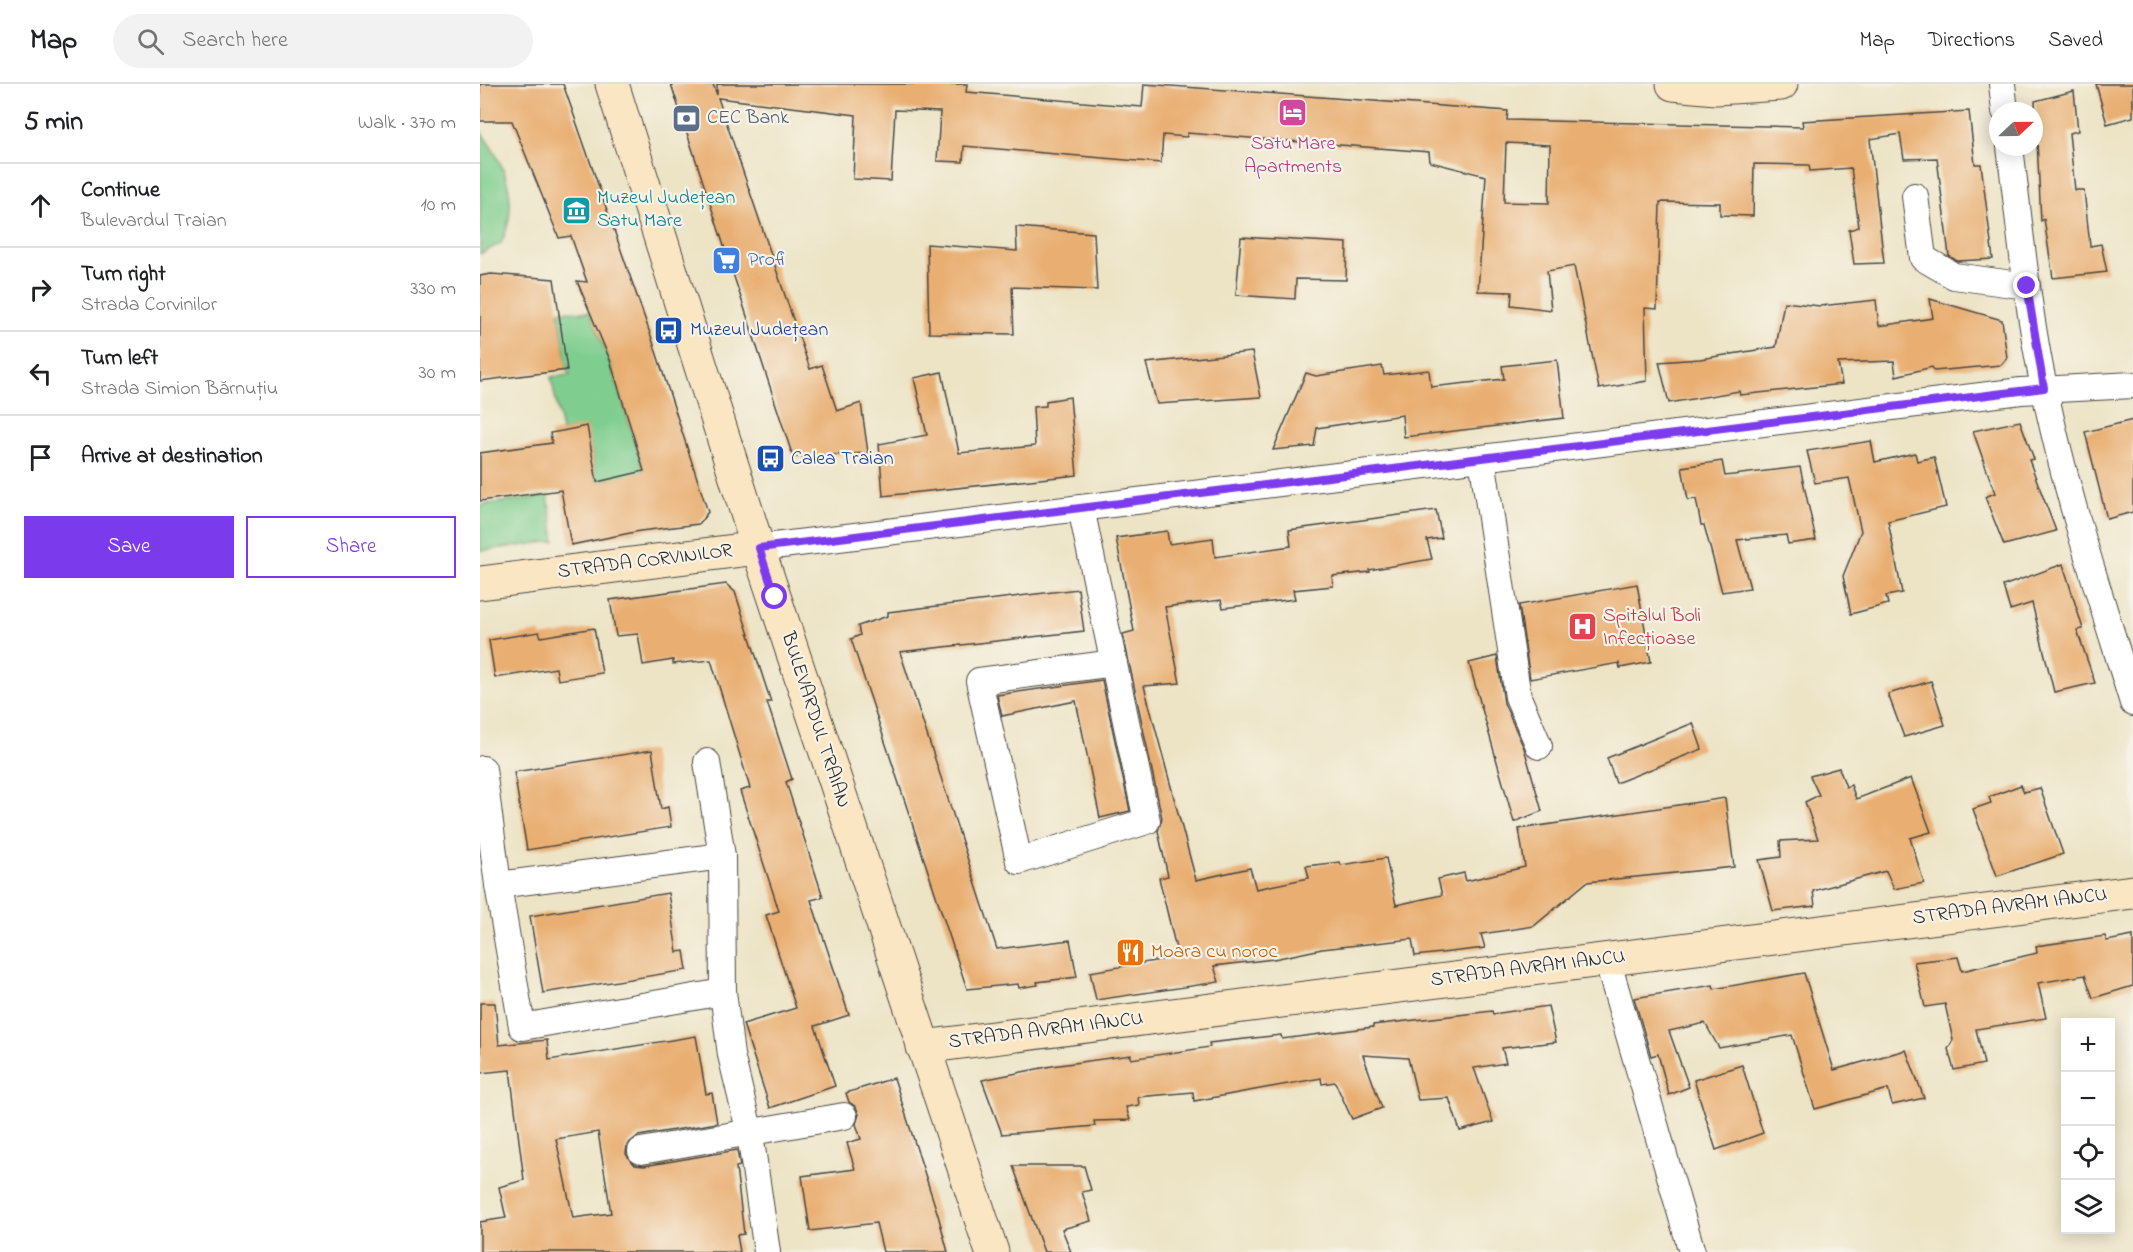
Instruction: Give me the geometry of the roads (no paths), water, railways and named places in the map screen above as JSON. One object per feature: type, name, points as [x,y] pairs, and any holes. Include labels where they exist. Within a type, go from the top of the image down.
[{"type":"street","name":"BULEVARDUL TRAIAN","points":[[612,84],[759,548],[992,1252]]},
{"type":"street","points":[[1673,84],[1716,88],[1781,84]]},
{"type":"street","points":[[2002,84],[2004,102]]},
{"type":"street","points":[[2011,156],[2027,286],[2044,388],[2079,524],[2133,704]]},
{"type":"street","points":[[1915,196],[1923,258],[1954,276],[2027,286]]},
{"type":"street","name":"STRADA CORVINILOR","points":[[480,583],[2044,388],[2133,385]]},
{"type":"street","points":[[1482,458],[1518,696],[1539,746]]},
{"type":"street","points":[[1081,508],[1114,663],[1147,821],[1019,861],[979,681],[1114,663]]},
{"type":"street","points":[[707,762],[722,856],[723,992],[731,1055],[750,1134],[767,1252]]},
{"type":"street","points":[[483,768],[498,885],[522,1027],[723,992]]},
{"type":"street","points":[[498,885],[722,856]]},
{"type":"street","name":"STRADA AVRAM IANCU","points":[[923,1047],[2133,891]]},
{"type":"street","points":[[1607,959],[1692,1252]]},
{"type":"street","points":[[640,1151],[750,1134],[844,1116]]},
{"type":"place","name":"Satu Mare Apartments","points":[[1293,113]]},
{"type":"place","name":"CEC Bank","points":[[686,118]]},
{"type":"place","name":"Muzeul Județean Satu Mare","points":[[576,210]]},
{"type":"place","name":"Profi","points":[[727,260]]},
{"type":"place","name":"Muzeul Județean","points":[[669,330]]},
{"type":"place","name":"Calea Traian","points":[[770,459]]},
{"type":"place","name":"Spitalul Boli Infecțioase","points":[[1582,627]]},
{"type":"place","name":"Moara cu noroc","points":[[1130,952]]}]
